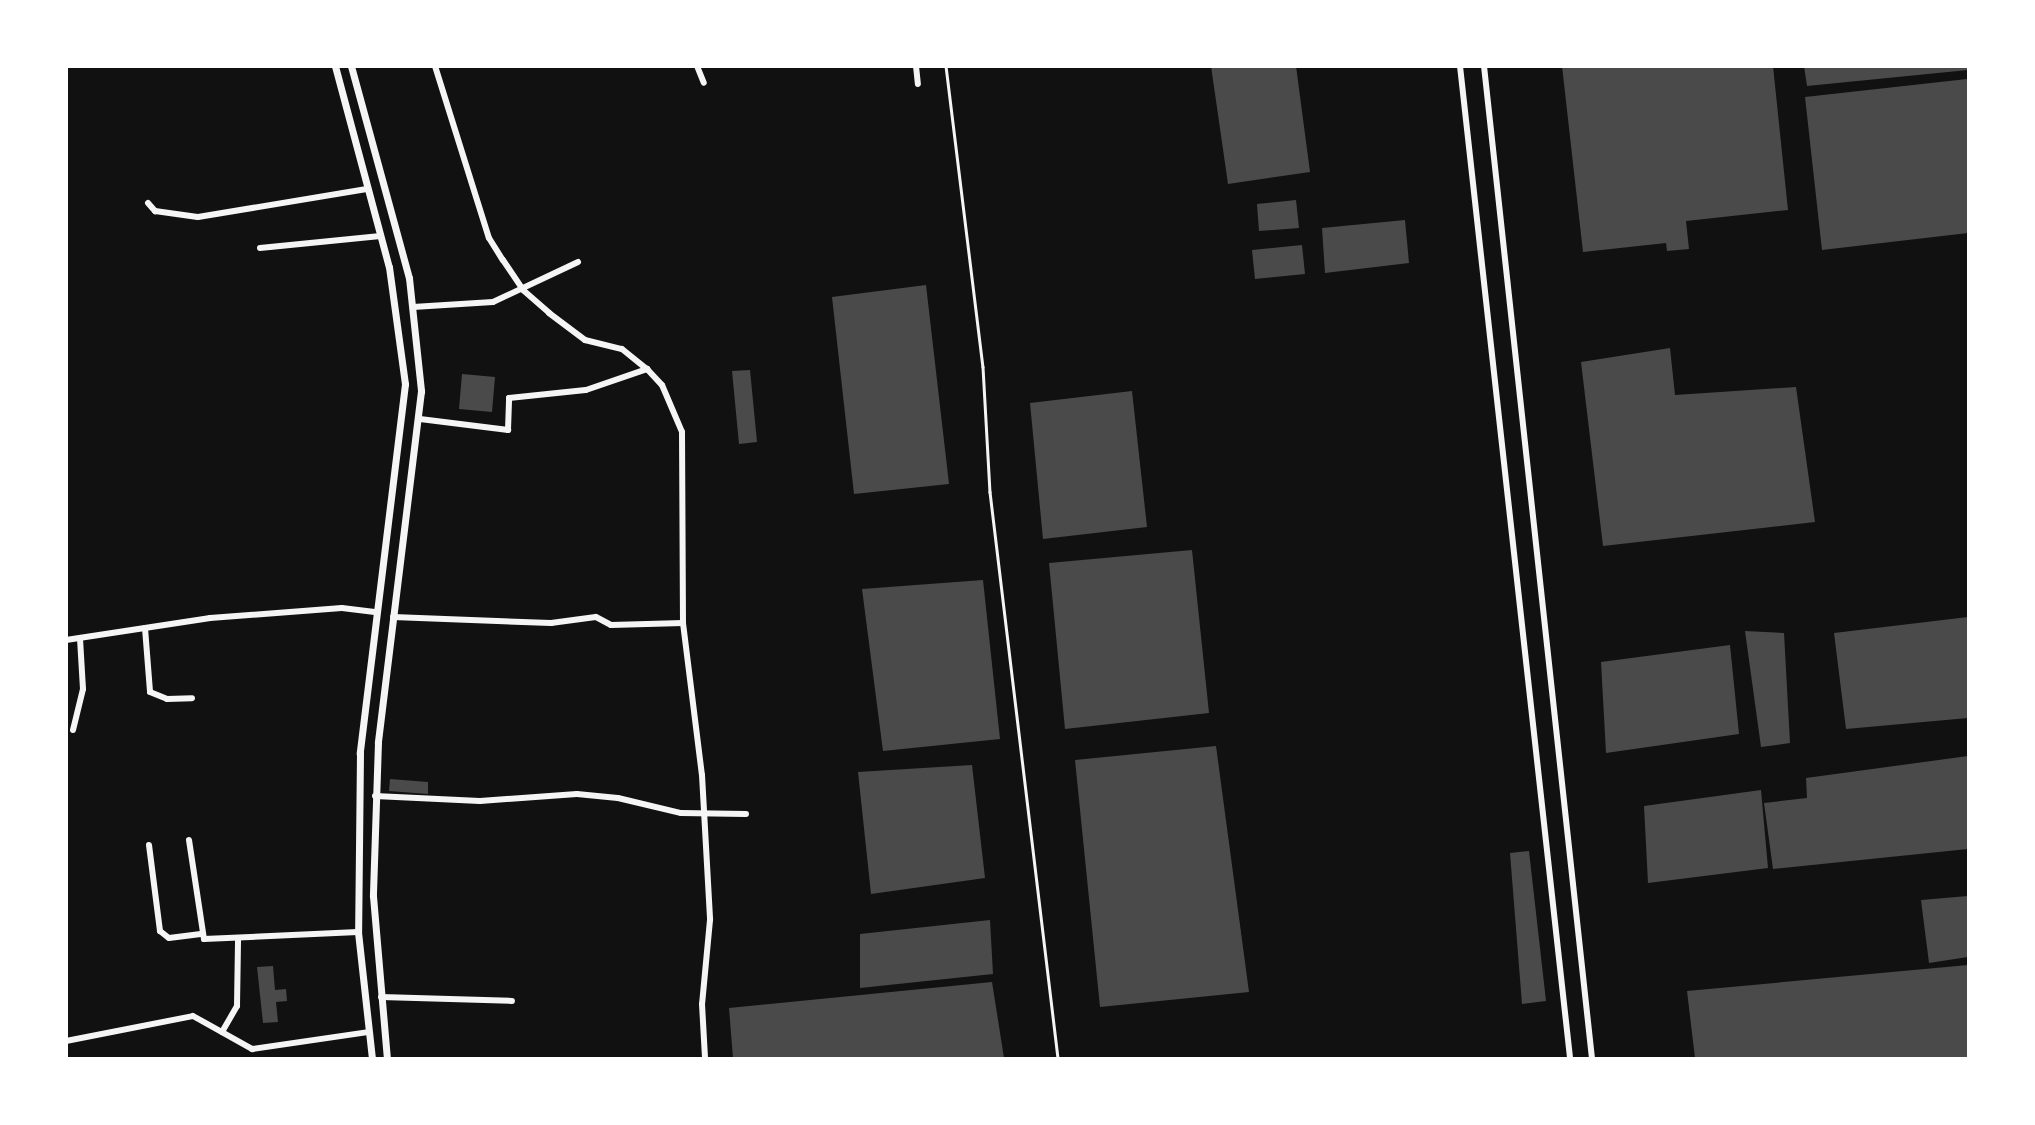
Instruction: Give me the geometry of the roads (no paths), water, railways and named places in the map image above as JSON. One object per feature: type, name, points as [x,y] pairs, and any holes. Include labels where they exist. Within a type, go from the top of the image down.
[{"type":"street","points":[[335,66],[380,236],[398,327],[405,396],[360,753],[358,932],[372,1059]]},
{"type":"street","points":[[351,66],[413,307],[421,395],[393,617],[375,796],[373,896],[387,1059]]},
{"type":"street","points":[[435,66],[489,238],[523,290],[585,340],[622,349],[647,369],[663,385],[682,432],[683,623],[704,816],[710,920],[702,1004],[705,1059]]},
{"type":"street","points":[[697,66],[704,83]]},
{"type":"street","points":[[916,66],[918,84]]},
{"type":"street","points":[[1460,66],[1570,1059]]},
{"type":"street","points":[[1484,66],[1591,1059]]},
{"type":"street","points":[[148,203],[155,211],[198,217],[367,189]]},
{"type":"street","points":[[260,248],[380,236]]},
{"type":"street","points":[[413,307],[484,304],[523,290],[579,262]]},
{"type":"street","points":[[398,327],[415,324]]},
{"type":"street","points":[[420,419],[508,429],[509,398],[586,390],[647,369]]},
{"type":"street","points":[[405,396],[421,395]]},
{"type":"street","points":[[66,640],[210,618],[342,608],[377,612]]},
{"type":"street","points":[[393,617],[551,623],[596,617],[611,625],[683,623]]},
{"type":"street","points":[[145,628],[150,692],[167,699],[192,698]]},
{"type":"street","points":[[73,730],[83,689],[80,638]]},
{"type":"street","points":[[375,796],[480,801],[601,796],[704,816],[746,814]]},
{"type":"street","points":[[189,840],[201,934],[204,939],[358,932]]},
{"type":"street","points":[[149,845],[160,931],[169,938],[201,934]]},
{"type":"street","points":[[222,1032],[237,1006],[238,939]]},
{"type":"street","points":[[366,1000],[381,998],[512,1001]]},
{"type":"street","points":[[66,1041],[193,1016],[252,1049],[368,1032]]},
{"type":"lane","points":[[946,66],[983,367],[992,501],[1058,1059]]}]
